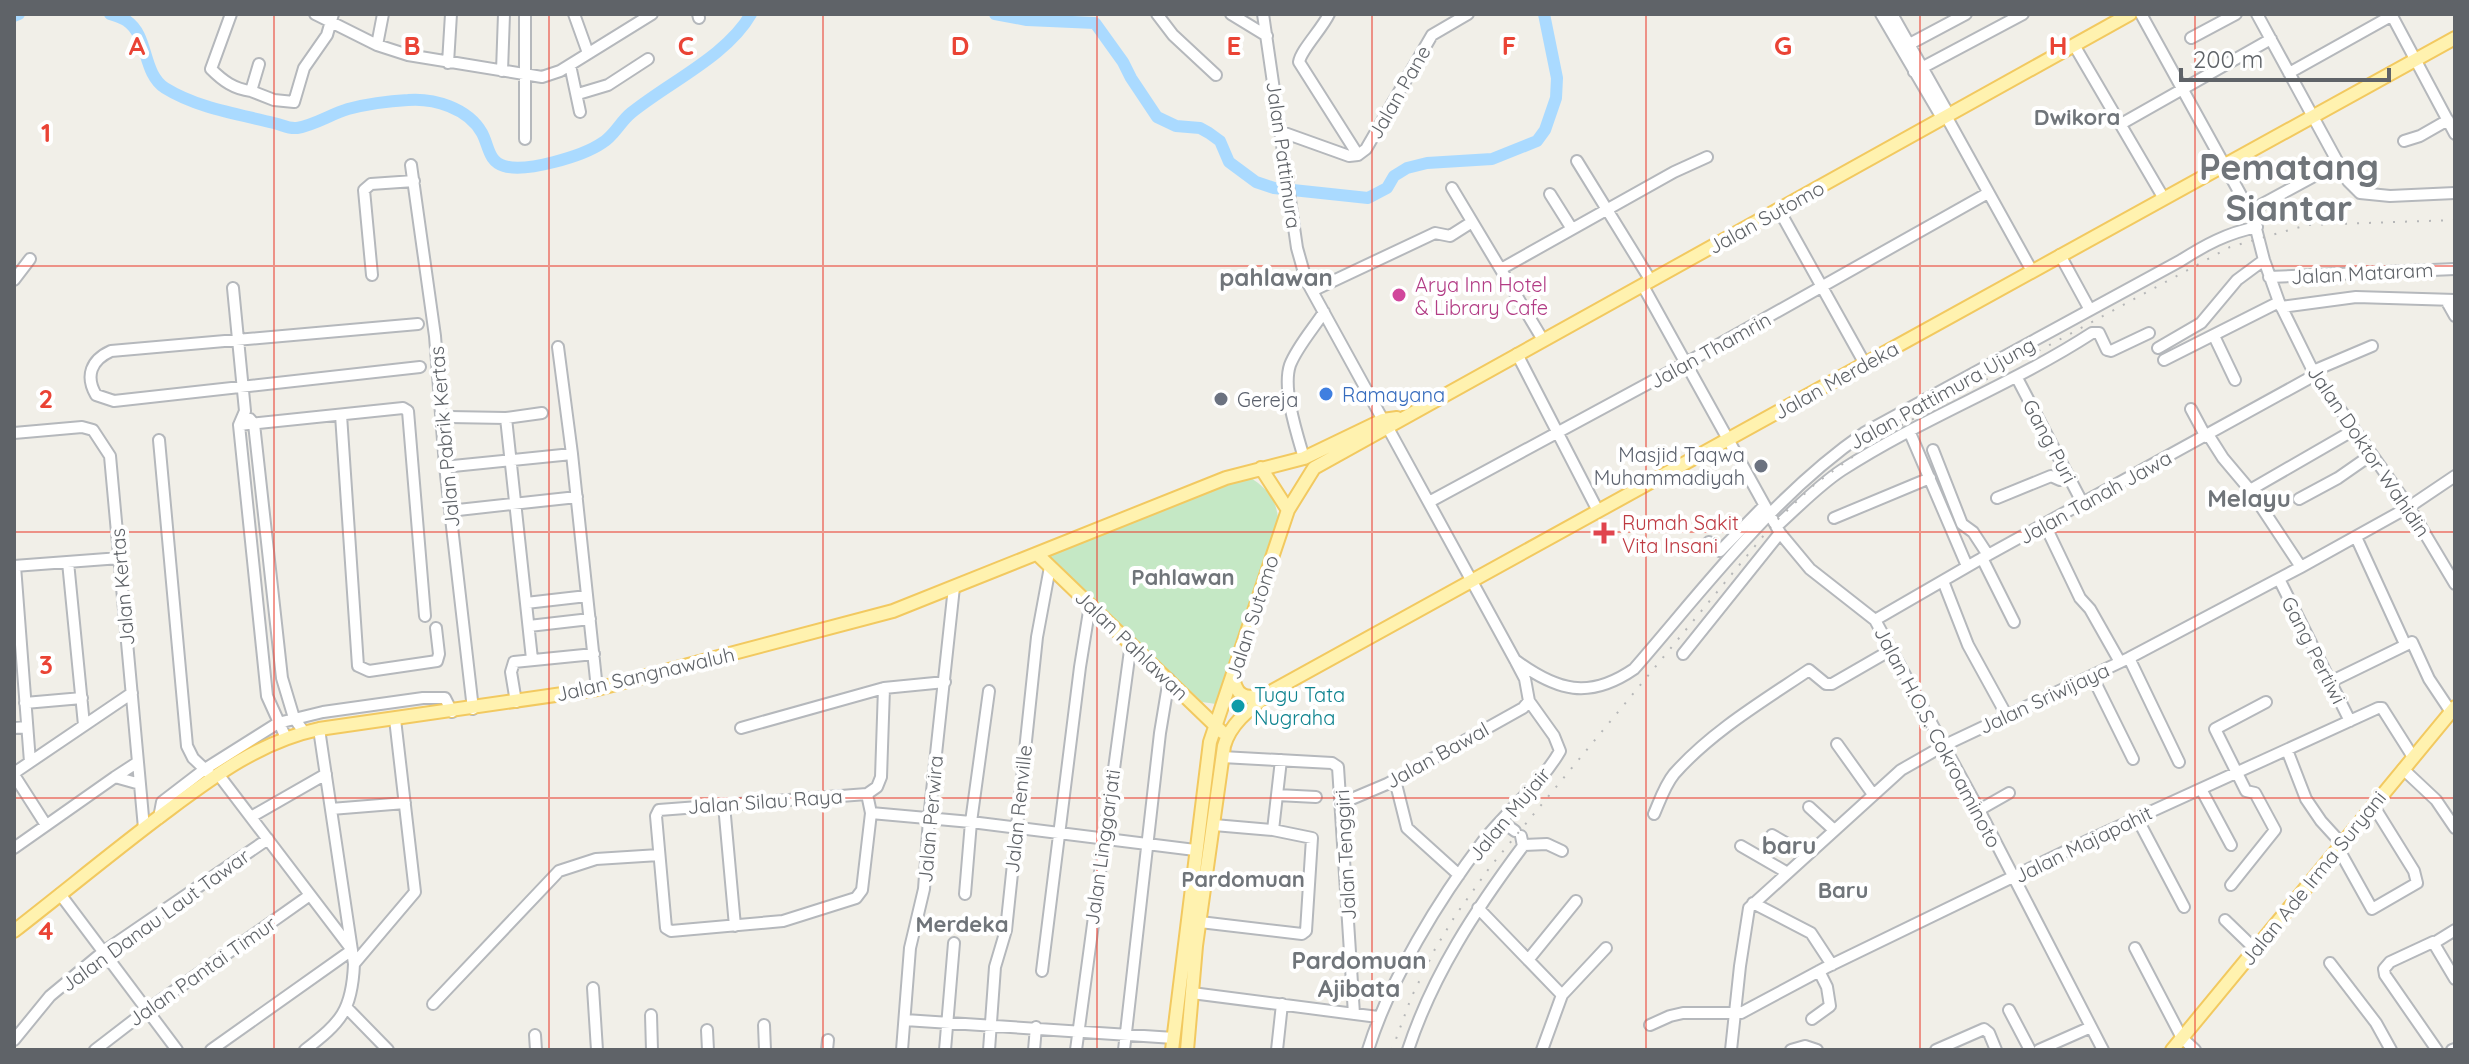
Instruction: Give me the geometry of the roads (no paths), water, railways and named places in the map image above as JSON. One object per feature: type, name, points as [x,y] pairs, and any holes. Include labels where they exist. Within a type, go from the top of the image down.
[{"type":"main road","name":"Jalan Sutomo","points":[[1304,458],[1400,418],[2130,14]]},
{"type":"main road","name":"Jalan Merdeka","points":[[1221,732],[1274,690],[2455,38]]},
{"type":"main road","name":"Jalan Sutomo","points":[[1221,732],[1233,670],[1288,510],[1314,468],[1385,424]]},
{"type":"main road","name":"Jalan Sangnawaluh","points":[[14,931],[212,774],[286,738],[319,729],[597,689],[893,611],[1226,478],[1304,458]]},
{"type":"main road","points":[[1261,468],[1288,510]]},
{"type":"main road","name":"Jalan Pahlawan","points":[[1037,554],[1221,732]]},
{"type":"main road","points":[[1233,670],[1234,684],[1242,696],[1250,699],[1274,690]]},
{"type":"main road","name":"Jalan Ade Irma Suryani","points":[[2172,1050],[2453,710]]},
{"type":"main road","points":[[1173,1044],[1190,946],[1200,922],[1222,757],[1221,732]]},
{"type":"main road","points":[[1187,1050],[1192,993],[1190,946],[1196,846],[1208,754],[1221,732]]},
{"type":"main road","points":[[1196,846],[1211,843]]},
{"type":"street","points":[[231,14],[211,69],[231,86],[274,100],[294,102],[304,68],[327,35],[332,18]]},
{"type":"street","points":[[315,14],[332,18],[377,45],[408,55],[548,76],[652,14]]},
{"type":"street","points":[[377,45],[383,14]]},
{"type":"street","points":[[448,63],[451,14]]},
{"type":"street","points":[[502,71],[504,14]]},
{"type":"street","points":[[525,14],[525,139]]},
{"type":"street","points":[[574,14],[588,53]]},
{"type":"street","points":[[1157,14],[1183,45],[1216,75]]},
{"type":"street","points":[[1231,14],[1267,36]]},
{"type":"street","name":"Jalan Pattimura","points":[[1263,14],[1297,248],[1306,280],[1472,579]]},
{"type":"street","points":[[1329,14],[1299,62],[1358,155]]},
{"type":"street","name":"Jalan Pane","points":[[1282,132],[1349,156],[1358,155],[1366,149],[1432,35],[1468,14]]},
{"type":"street","points":[[1881,14],[1905,46]]},
{"type":"street","points":[[1892,14],[1917,70],[2032,271]]},
{"type":"street","points":[[1905,46],[1966,14]]},
{"type":"street","points":[[1917,70],[2022,14]]},
{"type":"street","name":"Jalan Doktor Wahidin","points":[[2141,14],[2250,211],[2269,277],[2314,373],[2409,507],[2455,584]]},
{"type":"street","points":[[2191,38],[2236,14]]},
{"type":"street","points":[[2257,14],[2348,181],[2360,193],[2390,196],[2455,193]]},
{"type":"street","points":[[2289,73],[2391,15],[2453,127],[2404,141]]},
{"type":"street","points":[[2121,124],[2271,39]]},
{"type":"street","points":[[2074,45],[2163,197]]},
{"type":"street","points":[[578,94],[608,85],[648,59]]},
{"type":"street","points":[[251,91],[259,64]]},
{"type":"street","points":[[570,65],[580,112]]},
{"type":"street","points":[[1501,269],[1707,157]]},
{"type":"street","name":"Jalan H.O.S. Cokroaminoto","points":[[1577,161],[1647,283],[1686,363],[1778,530],[1810,569],[1875,620],[1979,810],[2103,1050]]},
{"type":"street","points":[[2250,211],[2338,163]]},
{"type":"street","name":"Jalan Pabrik Kertas","points":[[411,165],[435,336],[445,466],[473,709]]},
{"type":"street","points":[[372,275],[364,190],[371,184],[414,181]]},
{"type":"street","points":[[1452,188],[1543,340]]},
{"type":"street","name":"Jalan Thamrin","points":[[1429,502],[1686,363],[1988,193]]},
{"type":"street","points":[[1550,194],[1572,229]]},
{"type":"street","points":[[1779,210],[1865,364]]},
{"type":"street","points":[[1312,291],[1435,233],[1450,236],[1472,222]]},
{"type":"street","name":"Jalan Pattimura Ujung","points":[[1515,660],[1535,674],[1574,689],[1593,689],[1616,682],[1634,669],[1766,510],[1864,433],[2220,237],[2257,227]]},
{"type":"street","points":[[2060,255],[2090,310]]},
{"type":"street","points":[[14,280],[30,259]]},
{"type":"street","points":[[2158,348],[2201,323],[2237,280],[2264,260]]},
{"type":"street","name":"Jalan Mataram","points":[[2269,277],[2455,269]]},
{"type":"street","points":[[233,288],[245,411],[254,424],[282,678],[294,718],[304,732]]},
{"type":"street","points":[[2164,360],[2280,304],[2356,297],[2451,300],[2455,316]]},
{"type":"street","points":[[1304,458],[1288,376],[1291,363],[1324,312]]},
{"type":"street","points":[[418,324],[238,336],[111,351],[95,363],[90,379],[96,395],[114,401],[420,367]]},
{"type":"street","points":[[1683,654],[1778,530],[1841,470],[2017,378],[2094,332],[2099,333],[2110,351],[2149,333]]},
{"type":"street","points":[[2214,336],[2235,380]]},
{"type":"street","name":"Jalan Tanah Jawa","points":[[1875,620],[1967,566],[2207,436],[2314,373],[2372,346]]},
{"type":"street","points":[[558,347],[597,689]]},
{"type":"street","points":[[1517,354],[1597,509]]},
{"type":"street","name":"Gang Puri","points":[[2017,378],[2083,504]]},
{"type":"street","points":[[239,425],[403,408],[408,411],[425,616]]},
{"type":"street","points":[[2191,409],[2301,567]]},
{"type":"street","points":[[245,411],[239,425],[267,696],[286,738]]},
{"type":"street","points":[[449,417],[506,418],[542,413]]},
{"type":"street","points":[[341,415],[358,666],[369,671],[437,661],[436,628]]},
{"type":"street","points":[[506,418],[532,659]]},
{"type":"street","name":"Jalan Kertas","points":[[14,433],[82,427],[93,430],[110,456],[144,828]]},
{"type":"street","points":[[2250,490],[2354,430]]},
{"type":"street","points":[[1910,433],[1967,566]]},
{"type":"street","points":[[159,440],[189,753],[251,817],[352,950]]},
{"type":"street","points":[[1933,450],[1962,524],[1973,532],[2014,622]]},
{"type":"street","points":[[453,466],[572,454]]},
{"type":"street","points":[[2299,499],[2338,478],[2371,455]]},
{"type":"street","points":[[1997,498],[2051,475],[2060,480],[2069,477]]},
{"type":"street","points":[[1834,518],[1930,478]]},
{"type":"street","name":"Jalan Sriwijaya","points":[[1753,903],[1901,770],[1943,746],[2092,676],[2279,579],[2454,480]]},
{"type":"street","points":[[458,510],[577,497]]},
{"type":"street","points":[[1709,542],[1721,551],[1766,510]]},
{"type":"street","points":[[2045,525],[2080,598],[2124,660],[2179,762]]},
{"type":"street","points":[[2356,537],[2405,644]]},
{"type":"street","points":[[30,762],[25,703],[19,678],[14,566],[120,558]]},
{"type":"street","points":[[68,562],[84,725]]},
{"type":"street","points":[[254,567],[270,565]]},
{"type":"street","name":"Jalan Renville","points":[[989,1050],[995,967],[1006,930],[1037,637],[1050,567]]},
{"type":"street","name":"Jalan Mujair","points":[[1368,1050],[1378,1017],[1403,968],[1459,875],[1560,751],[1549,727],[1529,701],[1525,679],[1472,579]]},
{"type":"street","name":"Gang Pertiwi","points":[[2279,579],[2350,721]]},
{"type":"street","points":[[1943,581],[1968,645],[2007,716]]},
{"type":"street","name":"Jalan Perwira","points":[[902,1050],[910,948],[924,889],[954,587]]},
{"type":"street","points":[[526,603],[587,596]]},
{"type":"street","points":[[1042,971],[1090,605]]},
{"type":"street","points":[[529,626],[590,619]]},
{"type":"street","name":"Jalan Linggarjati","points":[[1076,1050],[1131,643]]},
{"type":"street","points":[[2330,682],[2405,644],[2413,643],[2429,679],[2453,710]]},
{"type":"street","points":[[1654,814],[1674,775],[1715,736],[1755,706],[1809,670],[1826,684],[1832,684],[1891,650]]},
{"type":"street","points":[[516,702],[513,663],[594,654]]},
{"type":"street","points":[[2092,676],[2133,759]]},
{"type":"street","points":[[1124,1050],[1169,679]]},
{"type":"street","points":[[741,728],[884,688],[945,682]]},
{"type":"street","points":[[867,794],[877,787],[881,777],[884,688]]},
{"type":"street","points":[[965,894],[971,822],[989,691]]},
{"type":"street","points":[[46,825],[14,774],[132,693]]},
{"type":"street","points":[[212,774],[278,723],[294,718],[351,707],[442,697],[448,700],[452,712]]},
{"type":"street","points":[[25,703],[82,698]]},
{"type":"street","name":"Jalan Bawal","points":[[1342,803],[1395,780],[1523,708],[1529,701]]},
{"type":"street","points":[[2231,885],[2275,830],[2256,795],[2246,791],[2215,729],[2266,702]]},
{"type":"street","name":"Jalan Majapahit","points":[[1736,1014],[2137,818],[2381,707],[2413,757]]},
{"type":"street","points":[[354,964],[415,892],[395,719]]},
{"type":"street","points":[[14,728],[27,727]]},
{"type":"street","points":[[305,1050],[336,1023],[347,1008],[353,990],[354,964],[319,729]]},
{"type":"street","points":[[1837,744],[1872,793]]},
{"type":"street","points":[[2287,750],[2306,799],[2340,846],[2372,909],[2417,883],[2414,871],[2373,805]]},
{"type":"street","name":"Jalan Tenggiri","points":[[1222,757],[1336,764],[1340,770],[1354,1014]]},
{"type":"street","points":[[1273,830],[1281,760]]},
{"type":"street","points":[[14,848],[138,762]]},
{"type":"street","points":[[2403,769],[2436,800],[2455,828]]},
{"type":"street","points":[[251,817],[326,774]]},
{"type":"street","points":[[115,777],[140,784]]},
{"type":"street","points":[[1395,780],[1407,828],[1459,875]]},
{"type":"street","points":[[2201,789],[2231,845]]},
{"type":"street","points":[[1979,810],[2009,793]]},
{"type":"street","name":"Jalan Silau Raya","points":[[867,794],[871,813],[860,895],[798,918],[671,931],[666,928],[656,816],[659,810],[867,794]]},
{"type":"street","points":[[1277,795],[1316,797]]},
{"type":"street","points":[[331,809],[405,803]]},
{"type":"street","points":[[724,805],[735,926]]},
{"type":"street","points":[[1809,807],[1833,829]]},
{"type":"street","points":[[871,813],[1103,837],[1147,845],[1196,846]]},
{"type":"street","points":[[2137,818],[2184,907]]},
{"type":"street","points":[[1501,821],[1520,837],[1562,851]]},
{"type":"street","points":[[1200,922],[1305,933],[1313,840],[1273,830],[1214,825]]},
{"type":"street","points":[[1772,835],[1805,854]]},
{"type":"street","points":[[1408,1050],[1444,963],[1520,837]]},
{"type":"street","name":"Jalan Danau Laut Tawar","points":[[14,1040],[50,996],[103,952],[268,839]]},
{"type":"street","points":[[1741,846],[1786,872]]},
{"type":"street","points":[[433,1004],[559,871],[596,859],[659,855]]},
{"type":"street","points":[[60,894],[177,1050]]},
{"type":"street","name":"Jalan Pantai Timur","points":[[95,1050],[310,895]]},
{"type":"street","points":[[1528,960],[1576,901]]},
{"type":"street","points":[[1731,1050],[1747,915],[1753,903],[1812,934],[1832,965]]},
{"type":"street","points":[[1478,908],[1562,995]]},
{"type":"street","points":[[2225,920],[2255,949]]},
{"type":"street","points":[[2437,1050],[2383,970],[2390,962],[2455,930]]},
{"type":"street","points":[[945,1050],[954,943]]},
{"type":"street","points":[[2434,943],[2455,979]]},
{"type":"street","points":[[1542,1050],[1562,995],[1606,948]]},
{"type":"street","points":[[2135,948],[2182,1038],[2195,1050]]},
{"type":"street","points":[[211,1050],[352,950]]},
{"type":"street","points":[[2330,963],[2376,1023],[2391,1050]]},
{"type":"street","points":[[1812,1019],[1830,1006],[1827,987],[1819,971]]},
{"type":"street","points":[[593,988],[597,1050]]},
{"type":"street","points":[[1192,993],[1378,1017]]},
{"type":"street","points":[[1277,1050],[1282,1004]]},
{"type":"street","points":[[347,1008],[388,1050]]},
{"type":"street","points":[[2009,1010],[2030,1050]]},
{"type":"street","points":[[1650,1025],[1683,1013],[1736,1014]]},
{"type":"street","points":[[651,1015],[652,1050]]},
{"type":"street","points":[[905,1020],[1036,1027],[1173,1044]]},
{"type":"street","points":[[764,1025],[765,1050]]},
{"type":"street","points":[[1034,1050],[1036,1027]]},
{"type":"street","points":[[2039,1050],[2091,1027]]},
{"type":"street","points":[[1936,1050],[1984,1029],[1996,1050]]},
{"type":"street","points":[[707,1030],[708,1050]]},
{"type":"street","points":[[535,1035],[536,1050]]},
{"type":"street","points":[[1791,1050],[1805,1046],[1817,1050]]},
{"type":"waterway","points":[[14,16],[19,14]]},
{"type":"waterway","points":[[110,14],[134,28],[158,81],[190,101],[294,128],[370,104],[408,100],[439,103],[468,117],[482,133],[495,161],[514,168],[554,162],[602,143],[631,113],[713,56],[741,29],[751,14]]},
{"type":"waterway","points":[[995,14],[1027,20],[1095,23],[1157,117],[1176,126],[1200,128],[1209,133],[1220,141],[1229,162],[1256,182],[1274,188],[1368,198],[1387,188],[1394,176],[1407,168],[1427,163],[1492,159],[1537,141],[1545,130],[1556,98],[1557,78],[1544,14]]},
{"type":"railway","points":[[1392,1050],[1411,998],[1435,949],[1490,867],[1774,523],[1815,484],[1880,437],[2230,247],[2307,225],[2455,220]]},
{"type":"place","name":"Arya Inn Hotel & Library Cafe","points":[[1399,295]]},
{"type":"place","name":"Ramayana","points":[[1326,394]]},
{"type":"place","name":"Gereja","points":[[1221,399]]},
{"type":"place","name":"Masjid Taqwa Muhammadiyah","points":[[1761,466]]},
{"type":"place","name":"Rumah Sakit Vita Insani","points":[[1604,533]]},
{"type":"place","name":"Tugu Tata Nugraha","points":[[1238,706]]},
{"type":"district","name":"Dwikora","points":[[2077,117]]},
{"type":"district","name":"Pematang Siantar","points":[[2289,186]]},
{"type":"district","name":"pahlawan","points":[[1276,277]]},
{"type":"district","name":"Melayu","points":[[2249,498]]},
{"type":"district","name":"Pahlawan","points":[[1183,577]]},
{"type":"district","name":"baru","points":[[1789,845]]},
{"type":"district","name":"Pardomuan","points":[[1243,879]]},
{"type":"district","name":"Baru","points":[[1843,890]]},
{"type":"district","name":"Merdeka","points":[[962,924]]},
{"type":"district","name":"Pardomuan Ajibata","points":[[1359,974]]}]
